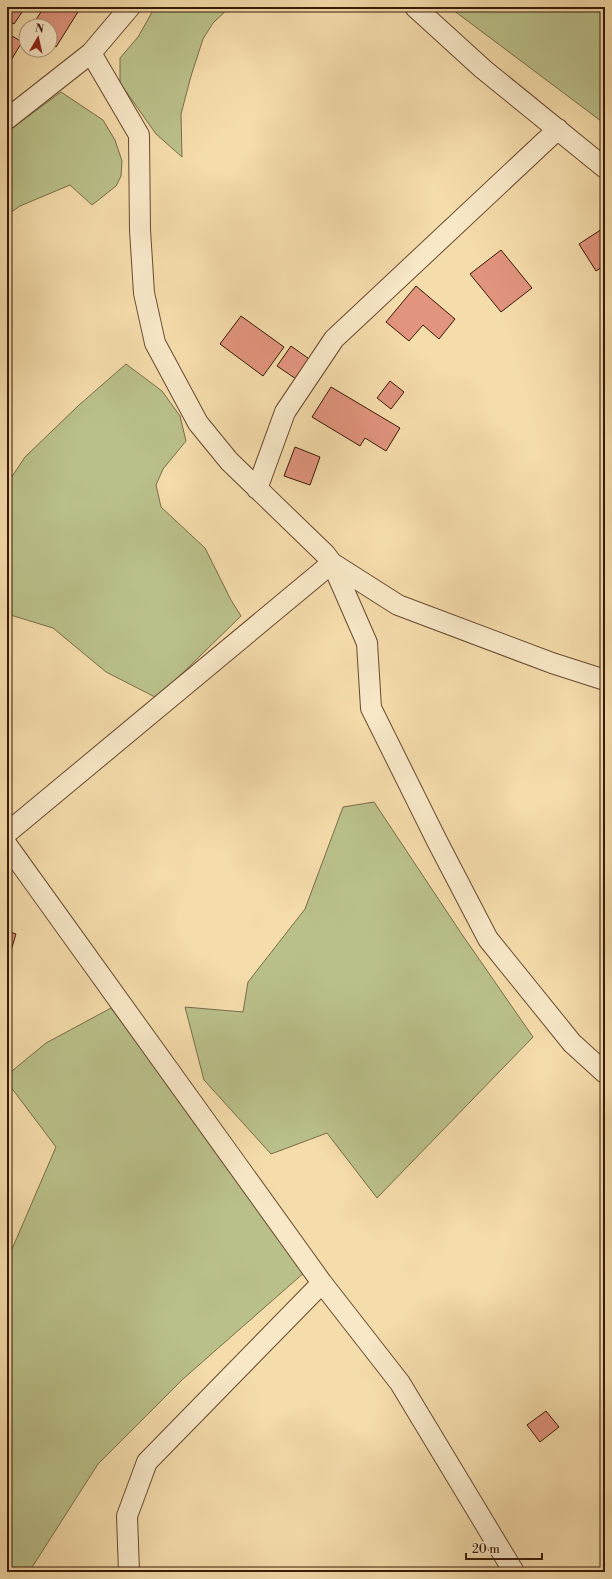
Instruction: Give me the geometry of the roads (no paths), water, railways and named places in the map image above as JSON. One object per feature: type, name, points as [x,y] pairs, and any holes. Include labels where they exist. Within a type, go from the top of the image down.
[{"type":"street","points":[[7,118],[91,53],[130,7]]},
{"type":"street","points":[[415,7],[483,69],[605,168]]},
{"type":"street","points":[[91,53],[139,135],[140,230],[144,293],[155,343],[198,423],[229,461],[325,554],[332,563],[367,642],[371,708],[437,841],[488,939],[572,1043],[605,1073]]},
{"type":"street","points":[[257,489],[285,412],[334,338],[558,129]]},
{"type":"street","points":[[332,563],[398,605],[552,663],[605,680]]},
{"type":"street","points":[[7,832],[332,563]]},
{"type":"street","points":[[7,844],[322,1283],[400,1383],[514,1572]]},
{"type":"street","points":[[129,1572],[127,1516],[147,1462],[322,1283]]}]
